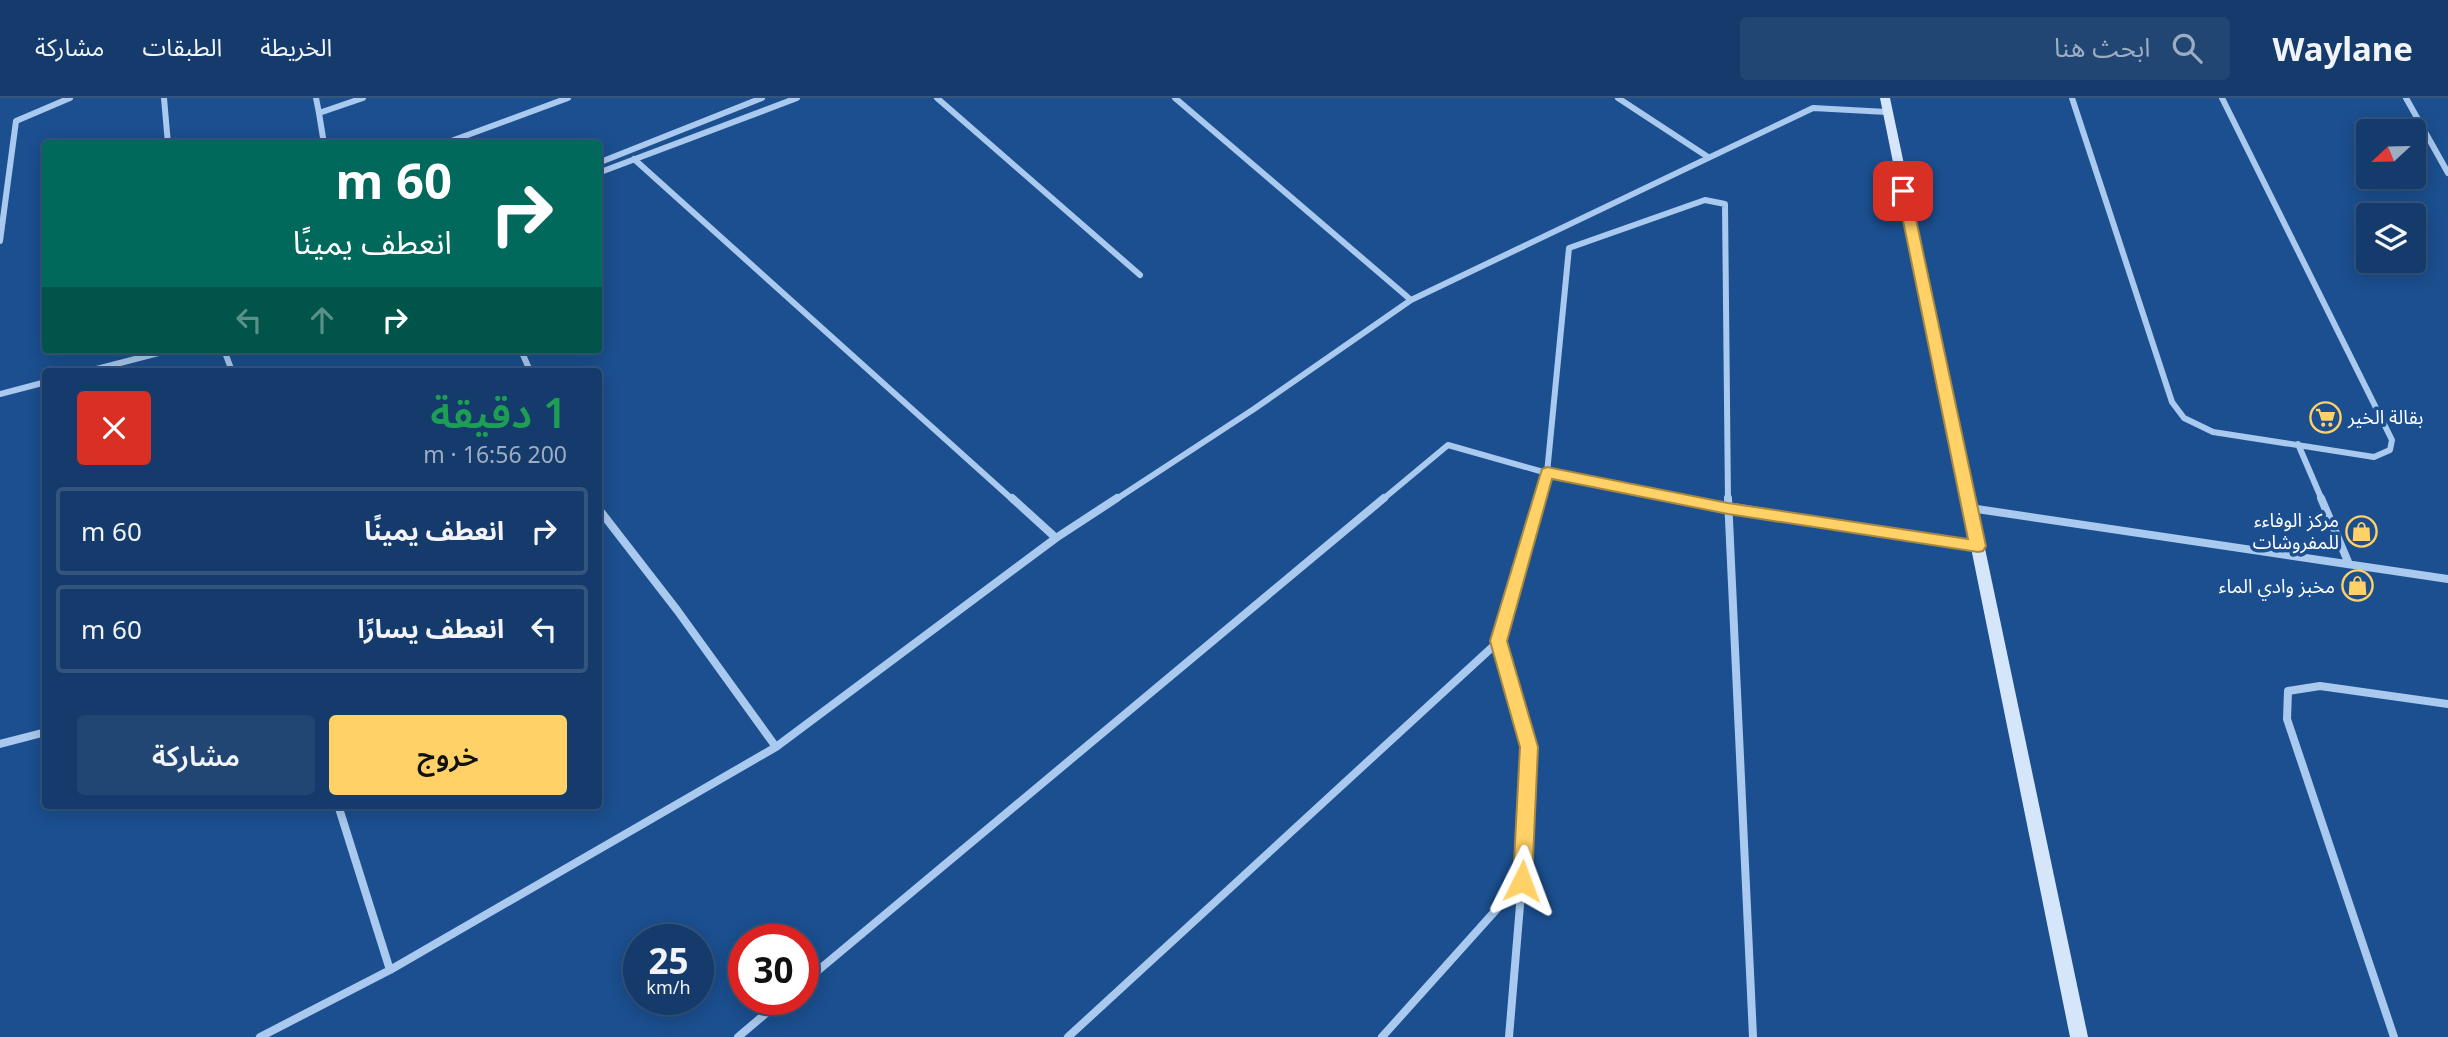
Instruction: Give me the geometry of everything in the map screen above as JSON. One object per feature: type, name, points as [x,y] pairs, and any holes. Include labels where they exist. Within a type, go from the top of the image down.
[{"type":"street","points":[[0,241],[16,121],[70,98]]},
{"type":"street","points":[[164,98],[168,140]]},
{"type":"street","points":[[316,98],[323,140]]},
{"type":"street","points":[[319,113],[363,98]]},
{"type":"street","points":[[454,140],[568,98]]},
{"type":"street","points":[[602,161],[762,98]]},
{"type":"street","points":[[602,171],[797,98]]},
{"type":"street","points":[[937,98],[1140,275]]},
{"type":"street","points":[[1175,98],[1411,300]]},
{"type":"street","points":[[1618,98],[1708,157]]},
{"type":"street","points":[[1885,98],[2079,1037]]},
{"type":"street","points":[[2072,98],[2172,402],[2184,418],[2213,432],[2374,457],[2389,450],[2392,440],[2222,98]]},
{"type":"street","points":[[2406,98],[2448,173]]},
{"type":"street","points":[[260,1037],[390,970],[776,747],[1056,538],[1254,409],[1411,300],[1813,108],[1887,112]]},
{"type":"street","points":[[634,159],[1056,538]]},
{"type":"street","points":[[1068,1037],[1499,641],[1547,473],[1569,248],[1705,200],[1725,204],[1728,508],[1753,1037]]},
{"type":"street","points":[[101,368],[155,354]]},
{"type":"street","points":[[0,394],[42,383]]},
{"type":"street","points":[[2298,444],[2349,564]]},
{"type":"street","points":[[819,970],[1448,445],[1547,473],[1728,508],[1978,546]]},
{"type":"street","points":[[1969,508],[2448,579]]},
{"type":"street","points":[[602,513],[776,747]]},
{"type":"street","points":[[1499,641],[1529,747],[1522,881],[1509,1037]]},
{"type":"street","points":[[2395,1037],[2287,719],[2288,691],[2320,686],[2448,704]]},
{"type":"street","points":[[0,744],[42,733]]},
{"type":"street","points":[[339,809],[390,970]]},
{"type":"street","points":[[1382,1037],[1522,881]]},
{"type":"street","points":[[738,1037],[764,1015]]},
{"type":"place","name":"بقالة الخير","points":[[2325,417]]},
{"type":"place","name":"مركز الوفاءء للمفروشات","points":[[2362,531]]},
{"type":"place","name":"مخبز وادي الماء","points":[[2358,586]]},
{"type":"route","points":[[1522,881],[1529,747],[1499,641],[1547,473],[1728,508],[1978,546],[1903,191]]}]
